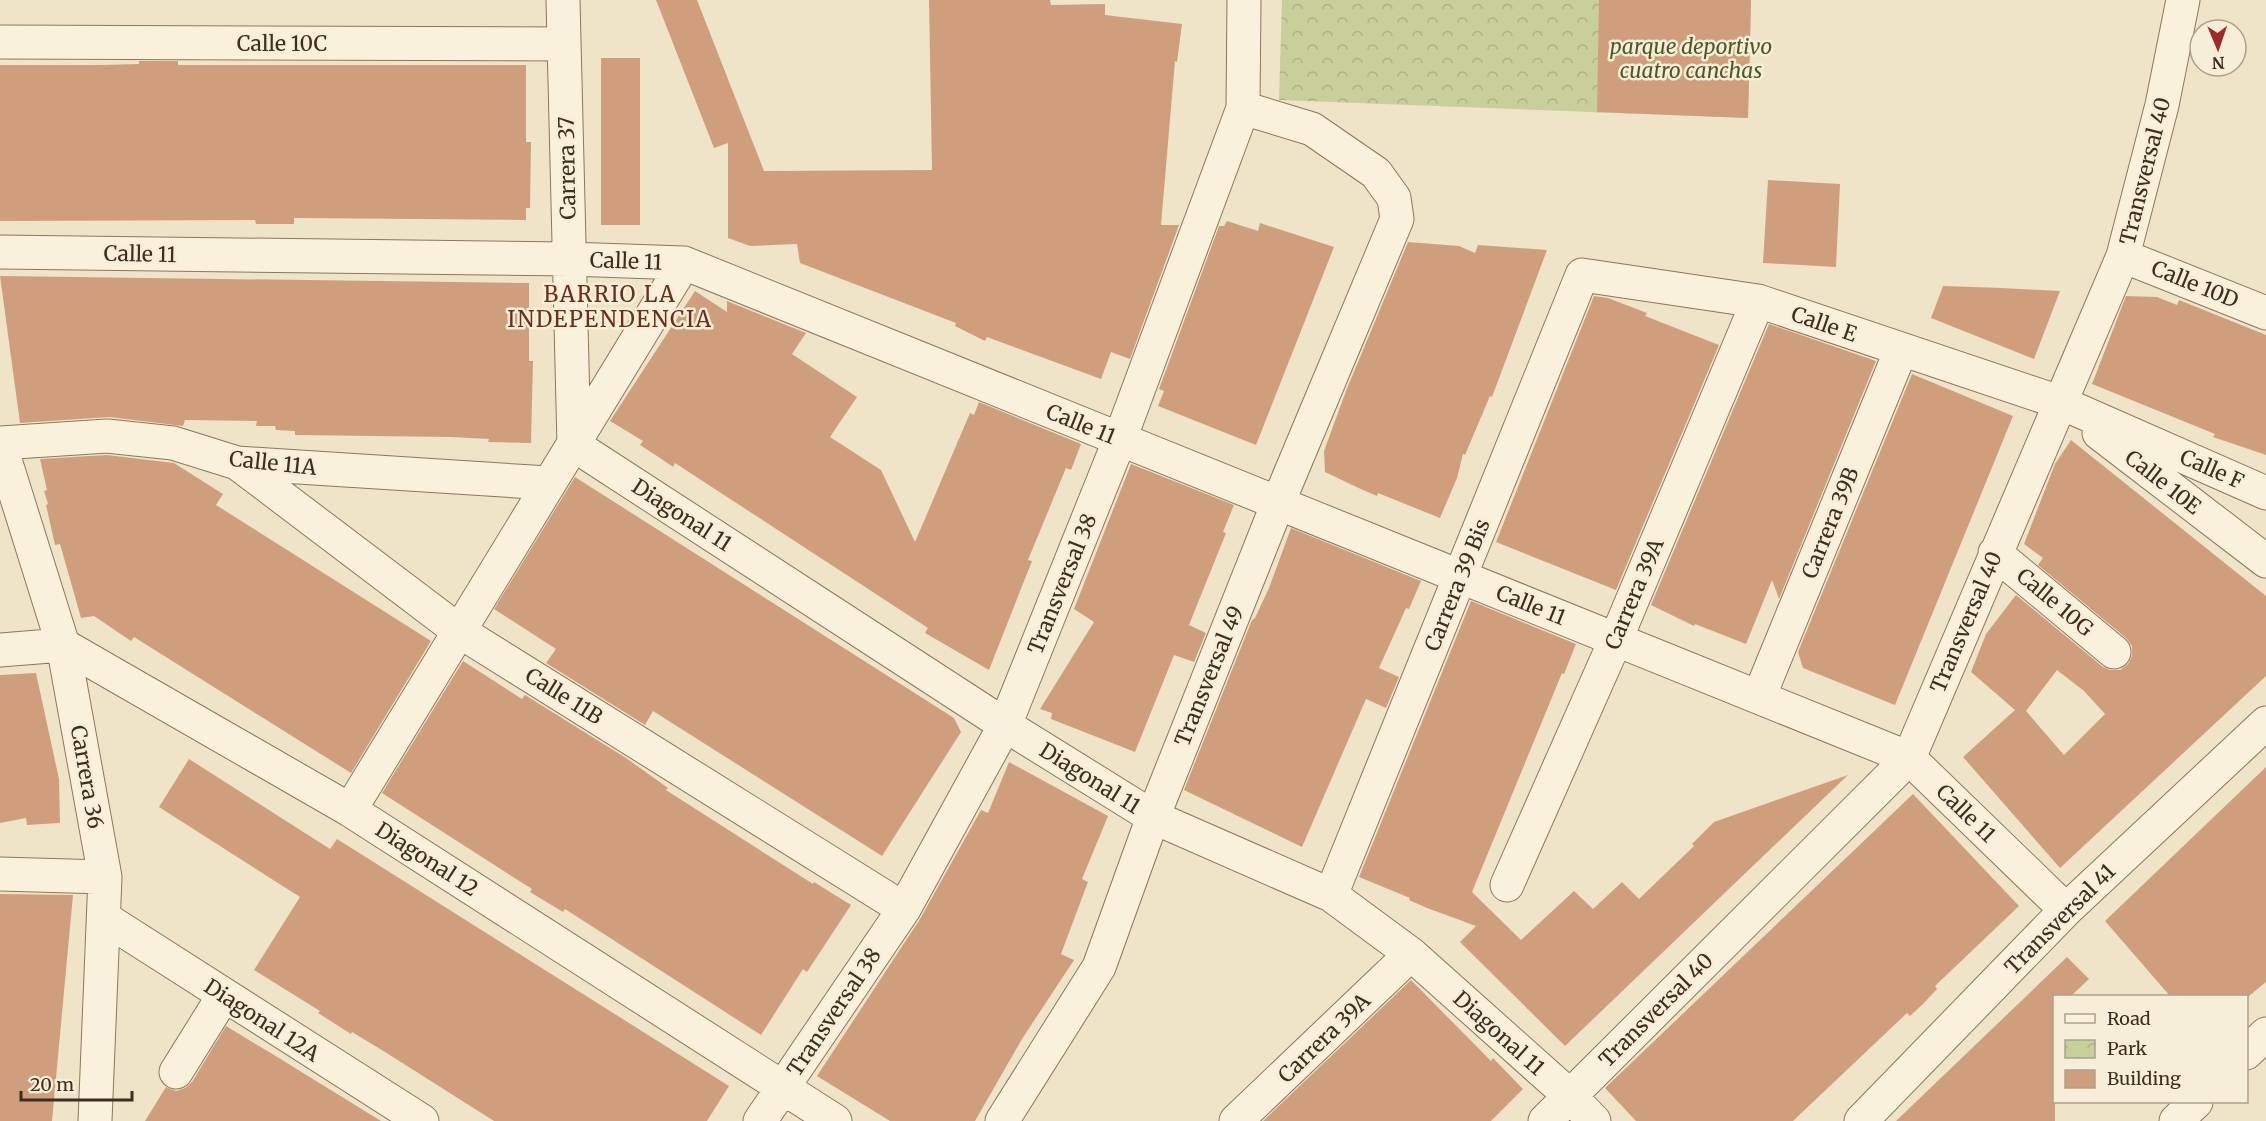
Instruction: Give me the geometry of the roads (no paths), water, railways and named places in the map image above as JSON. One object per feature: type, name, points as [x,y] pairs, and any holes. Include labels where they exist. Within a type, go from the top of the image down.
[{"type":"street","name":"Carrera 37","points":[[563,0],[574,444]]},
{"type":"street","name":"Transversal 38","points":[[760,1121],[904,909],[1005,725],[1120,440],[1244,108],[1244,0]]},
{"type":"street","name":"Transversal 40","points":[[1545,1121],[1909,758],[2123,256],[2162,105],[2183,0]]},
{"type":"street","name":"Calle 10C","points":[[0,42],[564,45]]},
{"type":"street","name":"Transversal 49","points":[[1002,1121],[1099,967],[1153,817],[1278,503],[1397,219],[1394,198],[1376,173],[1312,129],[1244,108]]},
{"type":"street","name":"Calle 11","points":[[0,252],[569,259],[684,263],[1909,758],[2066,910]]},
{"type":"street","name":"Calle 10D","points":[[2123,256],[2266,313]]},
{"type":"street","points":[[350,810],[684,263]]},
{"type":"street","name":"Calle E","points":[[1582,275],[1758,301],[2059,402]]},
{"type":"street","name":"Carrera 39 Bis","points":[[1331,895],[1582,275]]},
{"type":"street","name":"Carrera 39A","points":[[1507,885],[1616,639],[1758,301]]},
{"type":"street","name":"Carrera 39B","points":[[1759,697],[1901,350]]},
{"type":"street","name":"Calle F","points":[[2059,402],[2266,493]]},
{"type":"street","name":"Calle 10E","points":[[2059,402],[2266,561]]},
{"type":"street","name":"Calle 11A","points":[[0,443],[107,436],[173,443],[237,463],[548,483]]},
{"type":"street","name":"Carrera 36","points":[[0,443],[63,645],[105,877],[95,1121]]},
{"type":"street","name":"Diagonal 11","points":[[574,444],[1005,725],[1153,817],[1331,895],[1411,954],[1570,1096],[1594,1121]]},
{"type":"street","name":"Calle 11B","points":[[237,463],[459,631],[904,909]]},
{"type":"street","name":"Calle 10G","points":[[1995,553],[2114,652]]},
{"type":"street","points":[[0,650],[63,645]]},
{"type":"street","name":"Diagonal 12","points":[[63,645],[350,810],[835,1121]]},
{"type":"street","name":"Transversal 41","points":[[1861,1121],[2066,910],[2266,723]]},
{"type":"street","points":[[0,874],[105,877]]},
{"type":"street","name":"Diagonal 12A","points":[[104,918],[422,1121]]},
{"type":"street","name":"Carrera 39A","points":[[1236,1121],[1411,954]]},
{"type":"street","points":[[176,1072],[224,995]]},
{"type":"street","points":[[2248,1052],[2266,1034]]},
{"type":"street","points":[[2176,1121],[2194,1103]]},
{"type":"district","name":"BARRIO LA INDEPENDENCIA","points":[[610,306]]},
{"type":"park label","name":"parque deportivo cuatro canchas","points":[[1691,58]]}]
